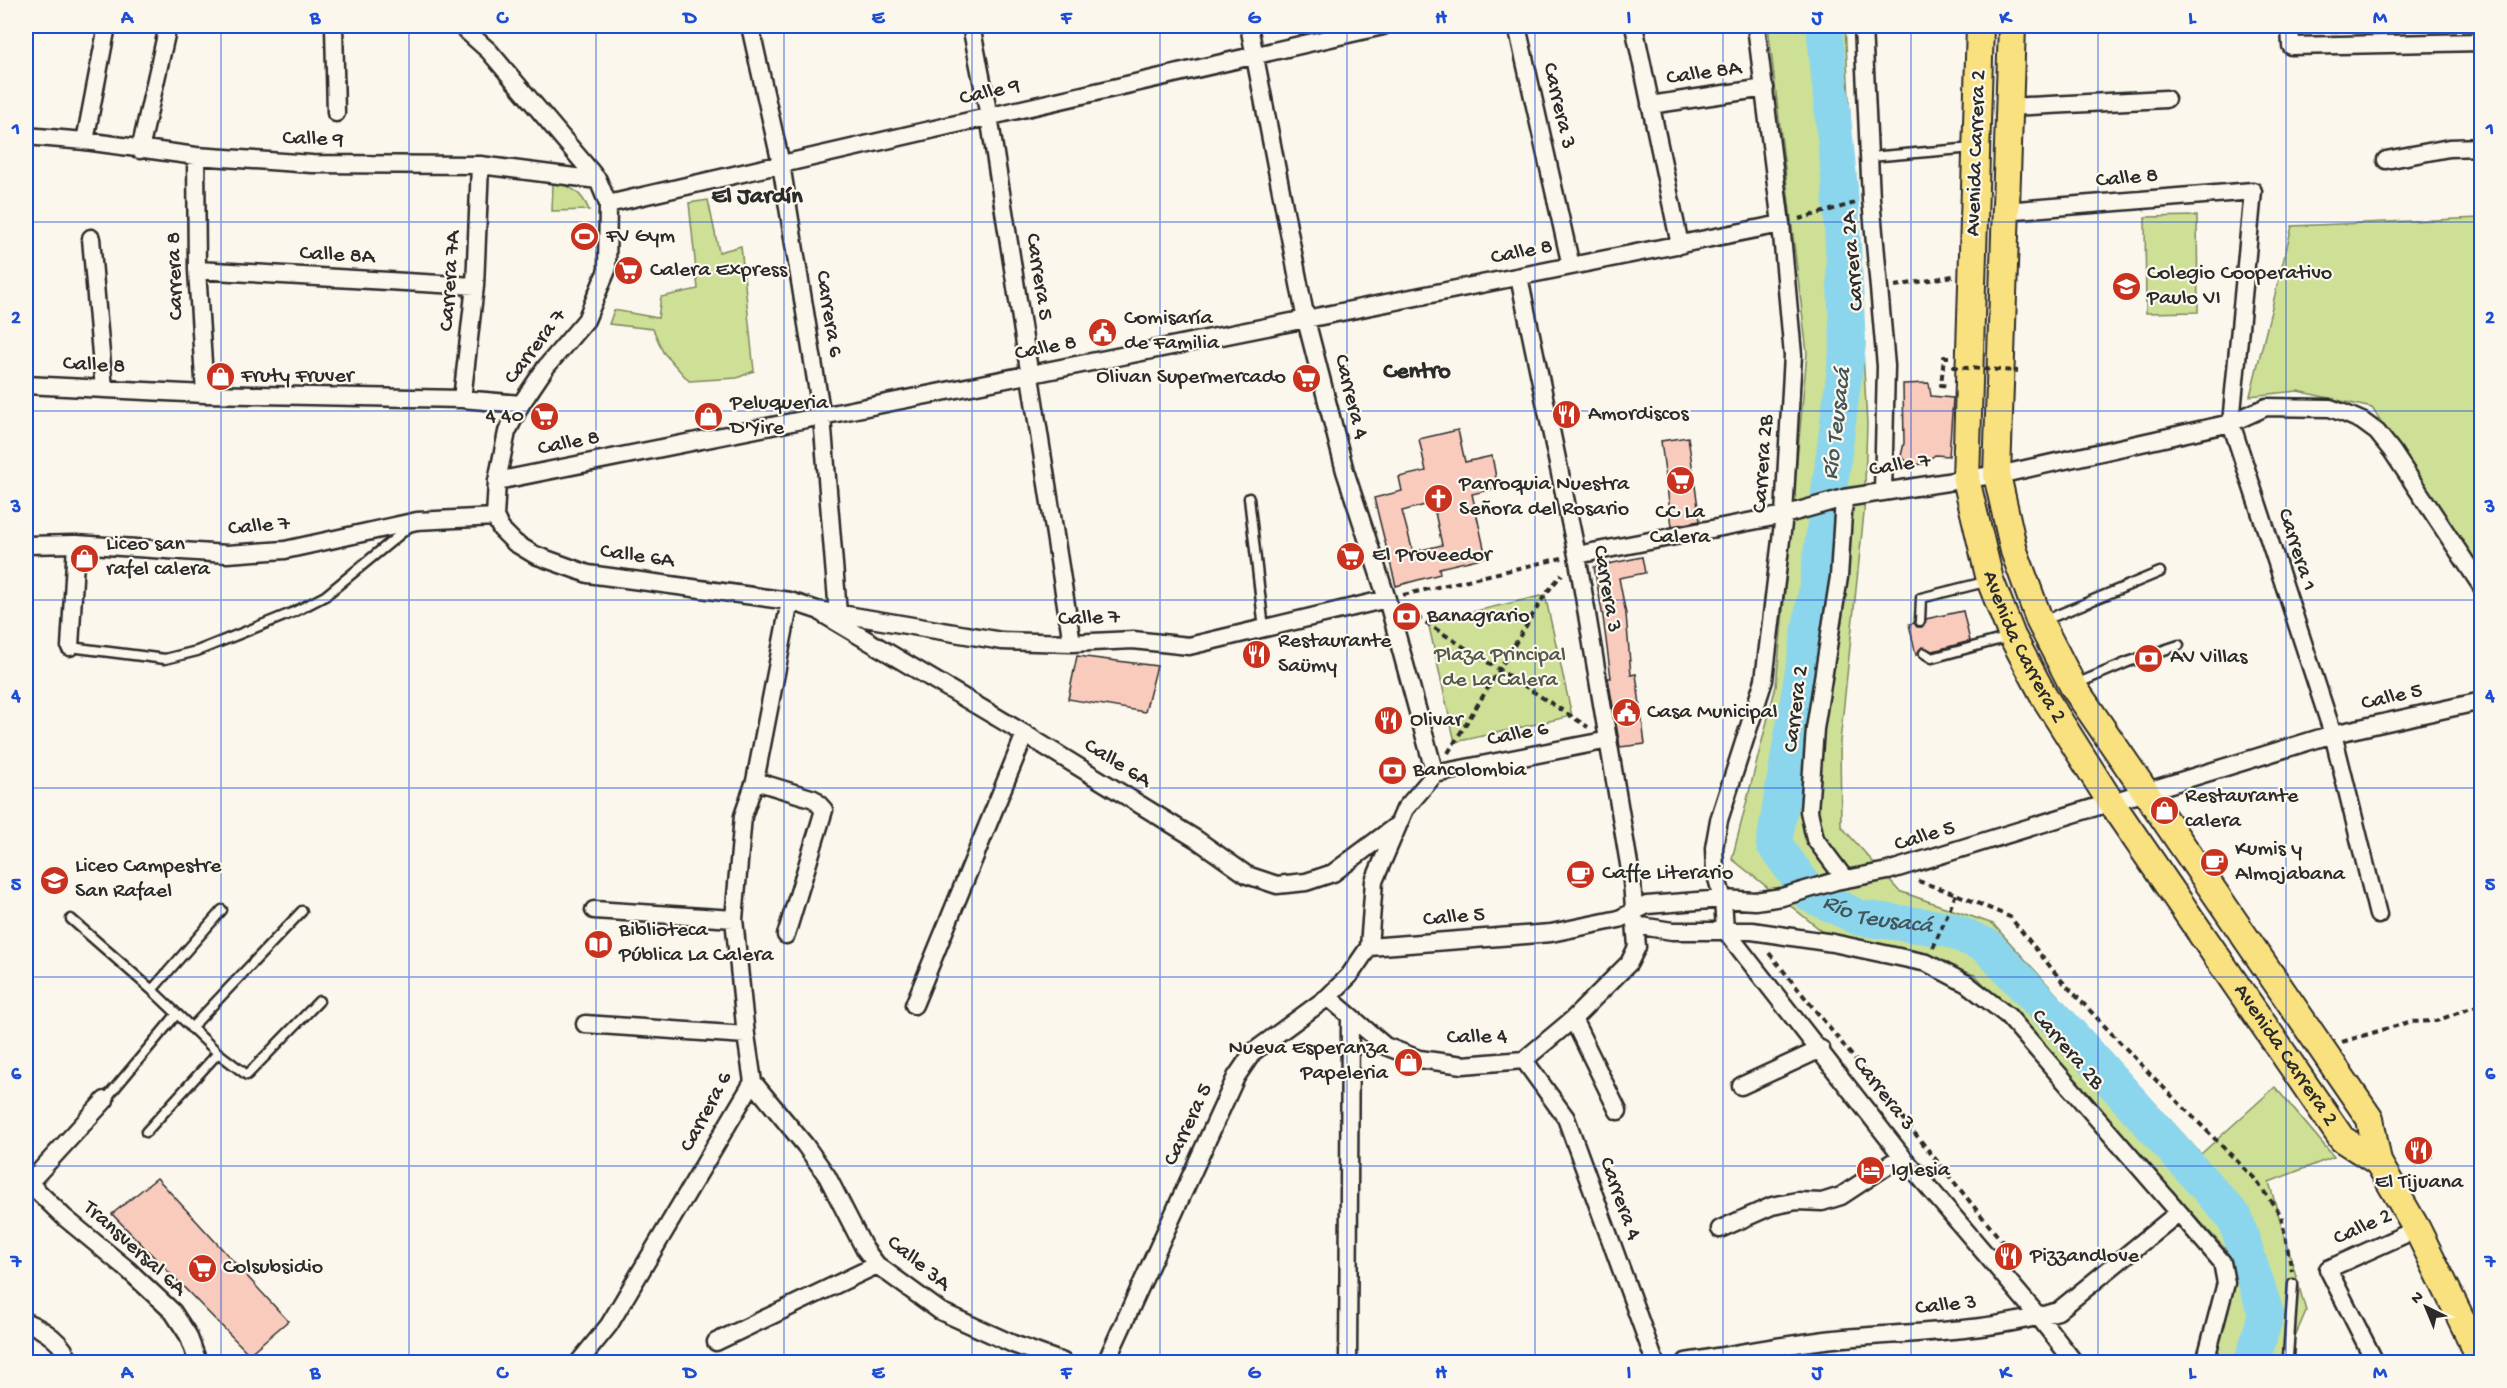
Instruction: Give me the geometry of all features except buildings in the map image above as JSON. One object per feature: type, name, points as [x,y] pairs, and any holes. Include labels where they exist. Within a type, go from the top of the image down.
[{"type":"main road","name":"Avenida Carrera 2","points":[[1980,26],[1966,479],[1990,580],[2012,636],[2045,698],[2112,804],[2342,1139],[2378,1162]]},
{"type":"main road","name":"Avenida Carrera 2","points":[[2012,26],[1997,475],[2014,551],[2040,622],[2073,686],[2370,1119],[2378,1162],[2417,1228],[2469,1335],[2479,1362]]},
{"type":"main road","points":[[1978,109],[2009,107]]},
{"type":"main road","points":[[2012,636],[2040,622]]},
{"type":"street","points":[[85,141],[107,26]]},
{"type":"street","points":[[140,150],[168,26]]},
{"type":"street","points":[[334,26],[336,113]]},
{"type":"street","points":[[461,26],[489,51],[598,180],[608,204]]},
{"type":"street","name":"Carrera 6","points":[[750,26],[782,164],[822,417],[838,613]]},
{"type":"street","name":"Carrera 5","points":[[971,26],[989,116],[1072,644]]},
{"type":"street","name":"Carrera 4","points":[[1248,26],[1306,320],[1345,471],[1388,599],[1436,774]]},
{"type":"street","name":"Calle 9","points":[[608,204],[1383,26]]},
{"type":"street","name":"Carrera 3","points":[[1517,26],[1571,266]]},
{"type":"street","points":[[1634,26],[1680,244]]},
{"type":"street","name":"Carrera 2B","points":[[1723,899],[1715,872],[1714,848],[1719,820],[1764,680],[1784,515],[1793,356],[1781,224],[1756,26]]},
{"type":"street","name":"Carrera 2A","points":[[1863,26],[1871,199],[1886,366],[1884,492]]},
{"type":"street","points":[[2290,26],[2291,46],[2481,42]]},
{"type":"street","name":"Calle 8A","points":[[1650,105],[1765,88]]},
{"type":"street","points":[[2009,107],[2166,99]]},
{"type":"street","name":"Calle 9","points":[[26,136],[85,141],[196,156],[312,164],[480,165],[598,180]]},
{"type":"street","points":[[2386,160],[2449,148],[2481,147]]},
{"type":"street","name":"Carrera 8","points":[[196,156],[197,270],[205,394]]},
{"type":"street","name":"Carrera 7A","points":[[462,399],[475,286],[480,165]]},
{"type":"street","name":"Calle 8","points":[[2006,211],[2253,191]]},
{"type":"street","name":"Carrera 1","points":[[2253,191],[2231,423],[2333,734],[2378,915]]},
{"type":"street","name":"Carrera 7","points":[[495,517],[496,482],[507,432],[521,404],[546,367],[586,321],[607,270],[608,204]]},
{"type":"street","name":"Calle 8","points":[[496,482],[1781,224]]},
{"type":"street","points":[[91,238],[104,389]]},
{"type":"street","name":"Calle 8A","points":[[197,270],[475,286]]},
{"type":"street","name":"Carrera 3","points":[[1520,277],[1577,555],[1632,882],[1634,919]]},
{"type":"street","name":"Calle 8","points":[[26,385],[205,394],[462,399],[521,404]]},
{"type":"street","name":"Calle 7","points":[[1577,555],[1784,515],[1844,498],[1997,475],[2231,423],[2266,407],[2302,406],[2330,408],[2362,421],[2377,432],[2392,451],[2481,587]]},
{"type":"street","name":"Carrera 2","points":[[1841,880],[1815,839],[1809,811],[1815,729],[1839,577],[1844,498]]},
{"type":"street","name":"Calle 7","points":[[26,545],[76,544],[227,554],[285,550],[417,521],[495,517]]},
{"type":"street","name":"Calle 6A","points":[[495,517],[501,529],[515,543],[535,555],[588,574],[790,601]]},
{"type":"street","points":[[70,647],[76,544]]},
{"type":"street","name":"Calle 7","points":[[790,601],[817,610],[1002,641],[1072,644],[1133,640],[1189,646],[1388,599]]},
{"type":"street","name":"Carrera 6","points":[[579,1362],[609,1325],[753,1082],[734,918],[743,816],[755,781],[790,601]]},
{"type":"street","name":"Calle 6A","points":[[817,610],[1196,839],[1247,875],[1277,885],[1306,882],[1334,873],[1395,826]]},
{"type":"street","name":"Calle 5","points":[[1369,948],[1551,933],[1619,918],[1634,919],[1647,905],[1723,899],[1755,901],[1782,897],[1841,880],[1888,871],[2112,804],[2146,791],[2333,734],[2481,701]]},
{"type":"street","points":[[914,1005],[1025,734]]},
{"type":"street","name":"Calle 6","points":[[1436,774],[1609,740]]},
{"type":"street","points":[[1369,948],[1374,881],[1395,826],[1419,790],[1436,774]]},
{"type":"street","points":[[755,781],[814,799],[824,810],[786,935]]},
{"type":"street","points":[[1723,899],[1725,930]]},
{"type":"street","points":[[594,910],[734,918]]},
{"type":"street","name":"Carrera 2B","points":[[1634,919],[1672,932],[1752,931],[1833,943],[1927,963],[1967,984],[2008,1016],[2222,1262],[2226,1282],[2205,1362]]},
{"type":"street","name":"Calle 4","points":[[1328,998],[1385,1046],[1419,1059],[1463,1065],[1524,1060],[1573,1019],[1629,963],[1637,947],[1634,919]]},
{"type":"street","name":"Carrera 3","points":[[1725,930],[1821,1049],[1902,1156],[2039,1317],[2074,1362]]},
{"type":"street","name":"Carrera 5","points":[[1106,1362],[1236,1077],[1253,1052],[1328,998],[1349,976],[1369,948]]},
{"type":"street","points":[[1348,1362],[1350,1016]]},
{"type":"street","points":[[1573,1019],[1618,1111]]},
{"type":"street","points":[[585,1024],[746,1035]]},
{"type":"street","points":[[1741,1086],[1821,1049]]},
{"type":"street","name":"Carrera 4","points":[[1524,1060],[1566,1118],[1656,1362]]},
{"type":"street","name":"Calle 3A","points":[[753,1082],[806,1145],[827,1176],[864,1248],[877,1265],[940,1311],[1013,1344],[1063,1362]]},
{"type":"street","points":[[27,1181],[105,1100]]},
{"type":"street","points":[[1720,1229],[1772,1206],[1797,1202],[1822,1202],[1841,1196],[1902,1156]]},
{"type":"street","name":"Transversal 6A","points":[[27,1181],[64,1217],[128,1269],[173,1312],[188,1335],[198,1362]]},
{"type":"street","name":"Calle 3","points":[[1686,1362],[1842,1338],[1955,1329],[2039,1317],[2058,1311],[2178,1214]]},
{"type":"street","name":"Calle 2","points":[[2374,1362],[2328,1269],[2417,1228]]},
{"type":"street","points":[[716,1342],[877,1265]]},
{"type":"street","points":[[26,1322],[42,1329],[61,1346],[69,1362]]},
{"type":"lane","points":[[1870,158],[1977,148]]},
{"type":"lane","points":[[1249,498],[1264,630]]},
{"type":"lane","points":[[70,647],[165,659],[197,651],[294,612],[325,596],[417,521]]},
{"type":"lane","points":[[2040,622],[2160,573]]},
{"type":"lane","points":[[1920,621],[1921,598],[1990,580]]},
{"type":"lane","points":[[1924,653],[1932,658],[2012,636]]},
{"type":"lane","points":[[2073,686],[2128,662],[2179,645]]},
{"type":"lane","points":[[152,990],[222,910]]},
{"type":"lane","points":[[191,1028],[302,910]]},
{"type":"lane","points":[[71,919],[152,990],[218,1053],[247,1075],[319,1001]]},
{"type":"lane","points":[[105,1100],[176,1015]]},
{"type":"lane","points":[[146,1132],[218,1053]]},
{"type":"lane","points":[[2290,1362],[2288,1357],[2293,1284]]},
{"type":"path","points":[[1781,224],[1871,199]]},
{"type":"path","points":[[1880,289],[1973,272]]},
{"type":"path","points":[[1952,367],[2018,371]]},
{"type":"path","points":[[1388,599],[1577,555]]},
{"type":"path","points":[[1436,774],[1545,595],[1577,555]]},
{"type":"path","points":[[1388,599],[1609,740]]},
{"type":"path","points":[[1888,871],[1956,894],[2010,917],[2069,989],[2254,1178],[2281,1215],[2293,1284]]},
{"type":"path","points":[[1927,963],[1956,894]]},
{"type":"path","points":[[1752,931],[2013,1255]]},
{"type":"path","points":[[2322,1049],[2409,1022],[2436,1021],[2481,1004]]},
{"type":"green space","points":[[1768,26],[1845,26],[1867,424],[1864,513],[1840,742],[1841,826],[1899,891],[1993,924],[2201,1154],[2275,1087],[2334,1157],[2269,1182],[2306,1311],[2284,1362],[2206,1362],[2227,1251],[1975,975],[1822,931],[1732,859],[1776,686],[1807,353]]},
{"type":"green space","points":[[553,183],[575,191],[589,210],[552,211]]},
{"type":"green space","points":[[708,200],[719,252],[741,246],[754,371],[737,378],[689,381],[663,352],[653,329],[609,324],[614,310],[658,318],[661,297],[698,289],[689,203]]},
{"type":"green space","points":[[2197,216],[2198,312],[2146,313],[2145,217]]},
{"type":"green space","points":[[2481,218],[2481,571],[2372,408],[2298,391],[2250,396],[2292,226]]},
{"type":"green space","name":"Plaza Principal de La Calera","points":[[1545,595],[1572,716],[1455,742],[1428,622]]},
{"type":"waterway","name":"Río Teusacá","points":[[1824,26],[1840,188],[1848,344],[1817,586],[1774,844],[1811,895],[1860,918],[1948,929],[1987,946],[2070,1034],[2235,1218],[2266,1314],[2252,1362]]},
{"type":"place","name":"FV Gym","points":[[585,237]]},
{"type":"place","name":"Calera Express","points":[[629,271]]},
{"type":"place","name":"Colegio Cooperativo Paulo VI","points":[[2126,287]]},
{"type":"place","name":"Comisaría de Familia","points":[[1103,332]]},
{"type":"place","name":"Fruty Fruver","points":[[220,377]]},
{"type":"place","name":"Olivan Supermercado","points":[[1307,378]]},
{"type":"place","name":"Amordiscos","points":[[1567,415]]},
{"type":"place","name":"4 40","points":[[545,417]]},
{"type":"place","name":"Peluqueria D'Yire","points":[[709,417]]},
{"type":"place","name":"CC La Calera","points":[[1680,481]]},
{"type":"place","name":"Parroquia Nuestra Señora del Rosario","points":[[1438,498]]},
{"type":"place","name":"El Proveedor","points":[[1351,556]]},
{"type":"place","name":"Liceo san rafel calera","points":[[85,558]]},
{"type":"place","name":"Banagrario","points":[[1406,617]]},
{"type":"place","name":"Restaurante Saümy","points":[[1257,655]]},
{"type":"place","name":"AV Villas","points":[[2149,658]]},
{"type":"place","name":"Casa Municipal","points":[[1626,713]]},
{"type":"place","name":"Olivar","points":[[1389,721]]},
{"type":"place","name":"Bancolombia","points":[[1392,771]]},
{"type":"place","name":"Restaurante calera","points":[[2164,810]]},
{"type":"place","name":"Kumis y Almojabana","points":[[2214,863]]},
{"type":"place","name":"Caffe Literario","points":[[1581,874]]},
{"type":"place","name":"Liceo Campestre San Rafael","points":[[54,880]]},
{"type":"place","name":"Biblioteca Pública La Calera","points":[[598,944]]},
{"type":"place","name":"Nueva Esperanza Papeleria","points":[[1409,1062]]},
{"type":"place","name":"El Tijuana","points":[[2419,1151]]},
{"type":"place","name":"Iglesia","points":[[1870,1171]]},
{"type":"place","name":"Pizzandlove","points":[[2009,1257]]},
{"type":"place","name":"Colsubsidio","points":[[202,1268]]},
{"type":"district","name":"El Jardín","points":[[757,197]]},
{"type":"district","name":"Centro","points":[[1417,372]]}]
